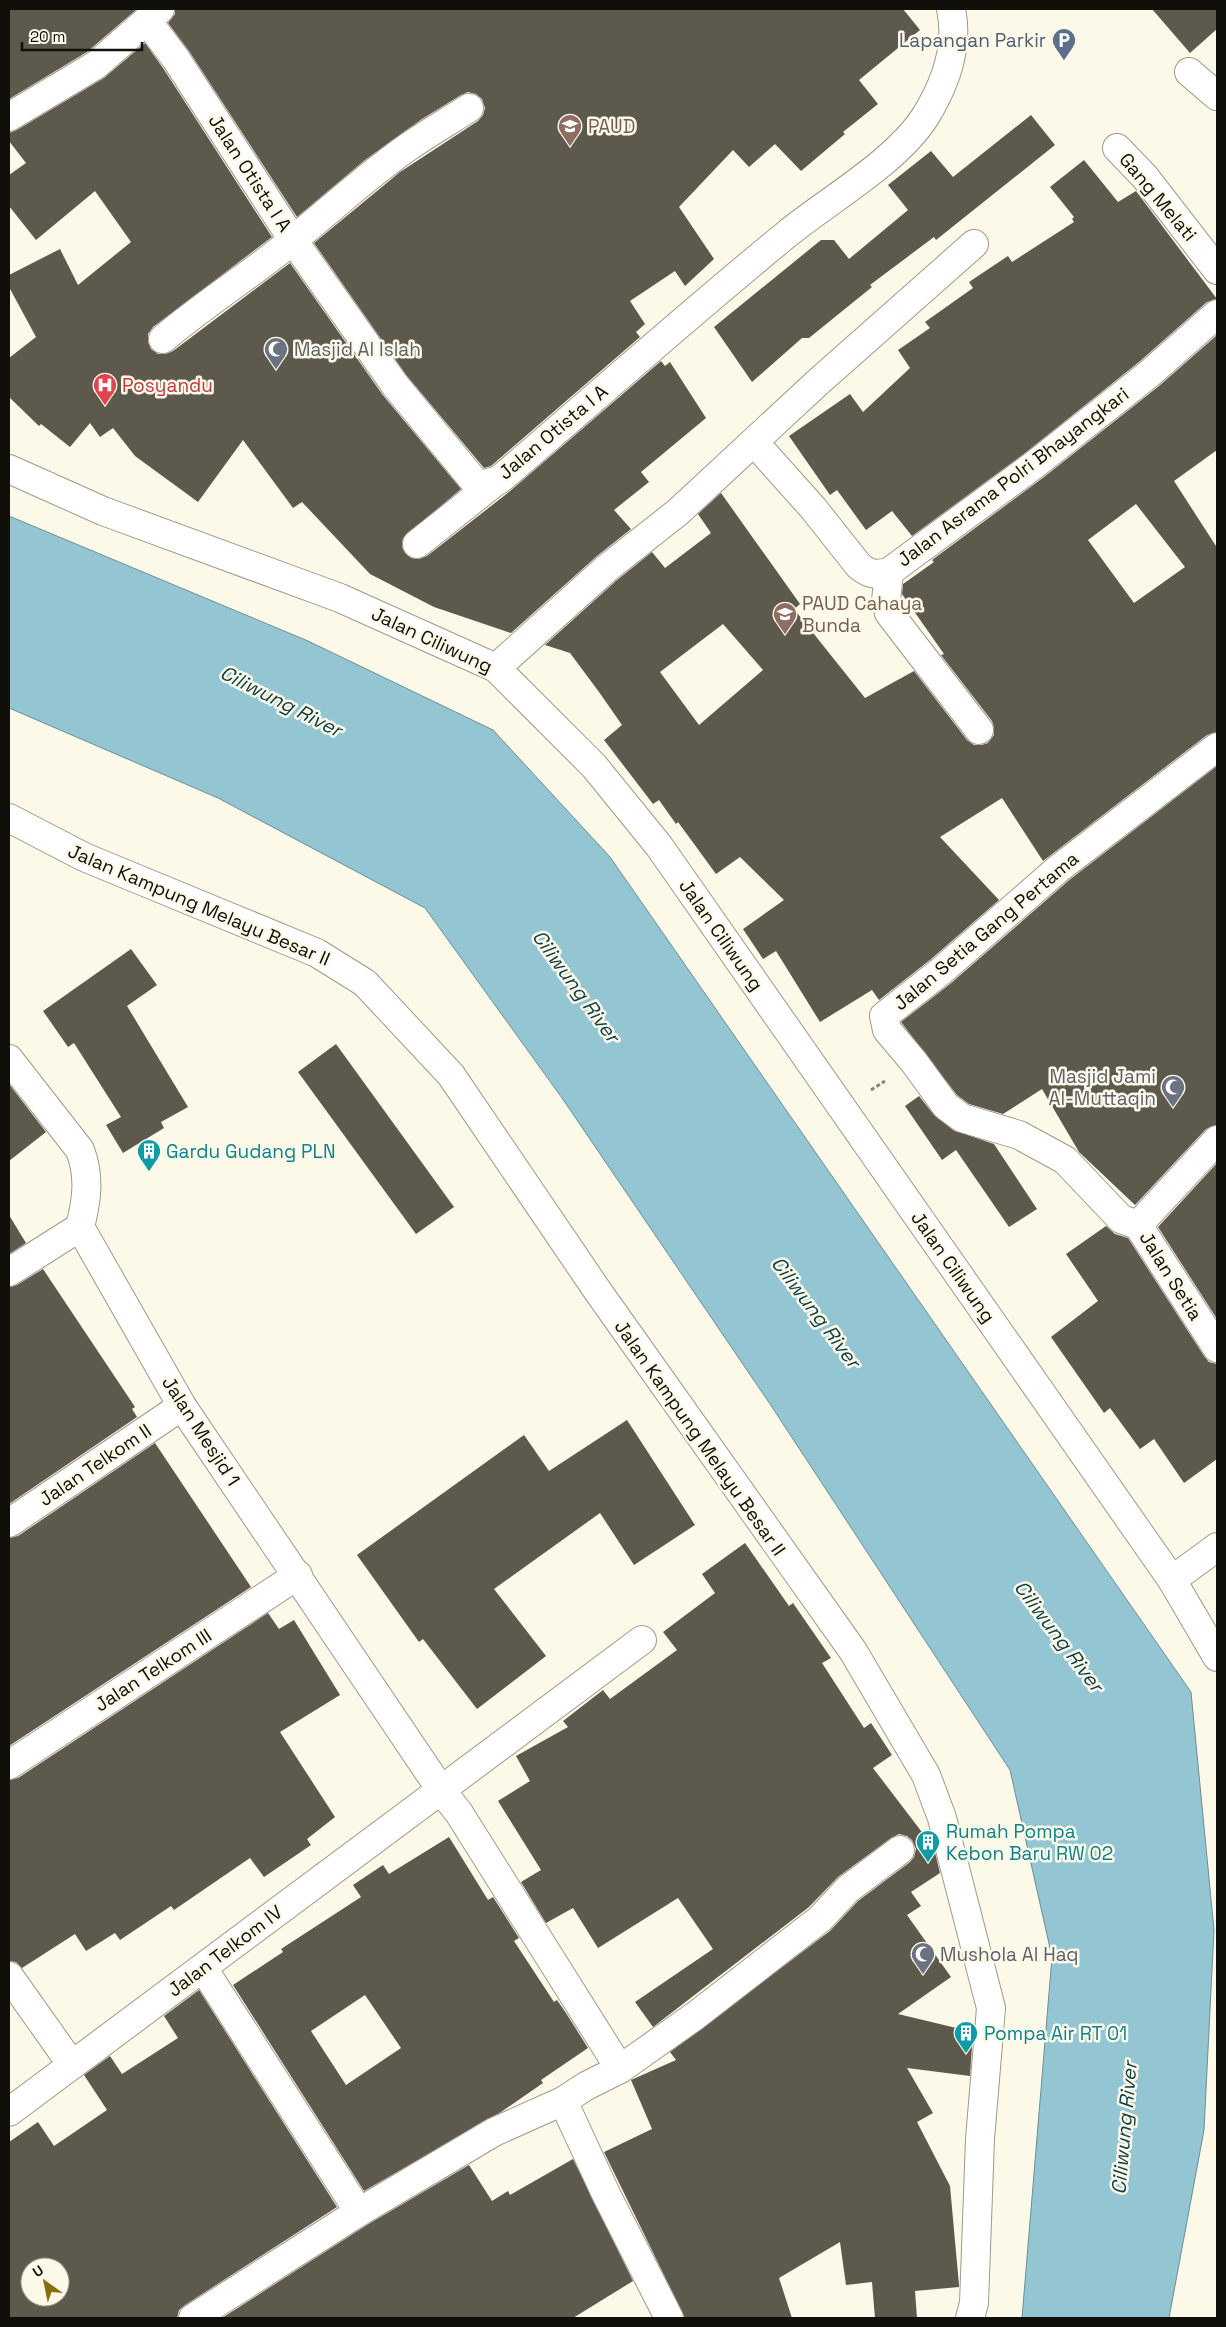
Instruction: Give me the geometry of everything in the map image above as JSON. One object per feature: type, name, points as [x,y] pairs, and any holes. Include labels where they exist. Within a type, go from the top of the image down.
[{"type":"street","name":"Jalan Otista I A","points":[[9,117],[96,66],[154,15],[176,60],[293,240],[420,418],[474,480],[481,485],[499,480],[726,284],[806,218],[891,156],[925,118],[946,76],[951,56],[951,9]]},
{"type":"street","points":[[1189,72],[1217,96]]},
{"type":"street","points":[[162,339],[189,316],[246,277],[293,240],[334,204],[408,147],[469,108]]},
{"type":"street","name":"Gang Melati","points":[[1117,148],[1145,177],[1217,270]]},
{"type":"street","points":[[496,668],[608,568],[678,512],[817,383],[974,244]]},
{"type":"street","name":"Jalan Asrama Polri Bhayangkari","points":[[754,442],[813,508],[859,566],[868,573],[878,575],[889,572],[1034,465],[1149,374],[1217,314]]},
{"type":"street","name":"Jalan Ciliwung","points":[[9,469],[103,511],[340,598],[496,668],[594,766],[659,846],[841,1110],[1172,1580],[1217,1657]]},
{"type":"street","points":[[416,544],[494,482]]},
{"type":"street","points":[[889,572],[886,601],[889,613],[979,730]]},
{"type":"street","name":"Jalan Setia Gang Pertama","points":[[1138,1225],[1121,1219],[1066,1160],[1019,1135],[962,1118],[946,1106],[914,1062],[887,1030],[884,1020],[885,1014],[940,972],[1058,869],[1217,747]]},
{"type":"street","name":"Jalan Kampung Melayu Besar II","points":[[9,818],[84,857],[317,953],[365,982],[451,1075],[602,1298],[852,1651],[926,1775],[942,1818],[991,2008],[980,2139],[974,2303],[970,2318]]},
{"type":"street","points":[[9,1059],[80,1150],[86,1168],[87,1186],[80,1227],[9,1272]]},
{"type":"street","name":"Jalan Setia","points":[[1217,1140],[1138,1225],[1217,1347]]},
{"type":"street","name":"Jalan Mesjid 1","points":[[80,1227],[182,1406],[298,1575],[441,1790],[459,1813],[620,2069]]},
{"type":"street","name":"Jalan Telkom II","points":[[9,1522],[182,1406]]},
{"type":"street","points":[[1172,1580],[1217,1547]]},
{"type":"street","name":"Jalan Telkom III","points":[[9,1766],[298,1575]]},
{"type":"street","name":"Jalan Telkom IV","points":[[9,2112],[642,1640]]},
{"type":"street","points":[[193,2318],[359,2212],[494,2132],[563,2101],[586,2086],[620,2069],[695,2016],[820,1919],[848,1890],[900,1850]]},
{"type":"street","points":[[202,1968],[359,2212]]},
{"type":"street","points":[[9,1976],[72,2065]]},
{"type":"street","points":[[563,2101],[606,2194],[670,2318]]},
{"type":"path","points":[[841,1110],[914,1062]]},
{"type":"water","name":"Ciliwung River","points":[[9,516],[308,641],[493,730],[610,857],[1191,1692],[1214,1930],[1204,2130],[1169,2318],[1022,2318],[1052,1957],[1010,1770],[770,1404],[562,1098],[425,908],[218,798],[9,708]]},
{"type":"building","points":[[9,9],[137,9],[87,52],[9,99]]},
{"type":"building","points":[[175,9],[903,9],[920,30],[859,80],[878,104],[843,132],[845,134],[801,171],[775,144],[749,167],[733,150],[679,207],[714,259],[685,286],[675,271],[630,301],[645,324],[636,332],[640,337],[491,466],[484,468],[407,376],[314,243],[400,172],[478,121],[483,115],[485,108],[482,99],[476,94],[468,92],[422,119],[365,160],[297,217],[189,51],[168,23],[175,14]]},
{"type":"building","points":[[1152,9],[1217,9],[1217,29],[1190,53]]},
{"type":"building","points":[[145,43],[272,237],[153,327],[148,334],[148,342],[151,349],[158,354],[166,354],[173,351],[290,263],[382,394],[461,489],[403,538],[402,547],[411,558],[419,559],[427,556],[509,492],[661,361],[665,366],[670,362],[706,418],[641,472],[649,482],[614,510],[631,529],[597,556],[511,633],[434,607],[370,574],[302,502],[293,508],[243,440],[198,502],[135,456],[113,428],[100,437],[90,423],[70,447],[41,424],[39,426],[9,397],[9,358],[36,337],[9,287],[9,275],[60,249],[78,285],[131,242],[95,191],[36,240],[9,206],[9,175],[26,163],[9,141],[9,133],[104,78]]},
{"type":"building","points":[[1031,115],[1055,145],[936,240],[934,237],[870,285],[872,287],[809,338],[802,338],[752,382],[714,327],[821,240],[834,240],[849,259],[908,210],[888,185],[931,151],[953,177]]},
{"type":"building","points":[[1084,160],[1118,202],[1136,191],[1217,299],[1207,302],[1139,362],[1025,453],[912,536],[892,511],[866,530],[837,490],[830,495],[789,436],[850,394],[863,412],[910,368],[898,350],[930,328],[925,322],[973,288],[969,282],[1008,256],[1012,262],[1074,222],[1072,219],[1074,217],[1050,187]]},
{"type":"building","points":[[1217,335],[1217,450],[1174,481],[1217,545],[1217,732],[1207,735],[1043,861],[1002,798],[940,837],[999,900],[930,960],[879,1000],[872,990],[820,1022],[776,951],[763,959],[743,929],[784,900],[740,857],[716,874],[678,822],[676,824],[659,800],[653,804],[604,740],[622,725],[570,653],[545,645],[617,580],[652,552],[665,568],[711,533],[698,514],[721,493],[800,604],[794,609],[865,698],[914,671],[967,740],[974,745],[988,743],[994,735],[992,721],[941,655],[944,654],[902,594],[903,584],[934,562],[932,560],[1044,477],[1159,386]],"holes":[[[1136,504],[1185,567],[1134,603],[1088,540]],[[723,624],[763,670],[699,725],[660,672]]]},
{"type":"building","points":[[1217,766],[1217,1125],[1206,1129],[1135,1205],[1079,1152],[1042,1089],[1003,1114],[969,1104],[957,1095],[901,1022],[950,984],[1068,881]]},
{"type":"building","points":[[131,949],[157,985],[127,1006],[188,1107],[161,1122],[164,1128],[123,1153],[106,1125],[121,1117],[74,1043],[68,1047],[43,1011]]},
{"type":"building","points":[[336,1044],[454,1207],[416,1234],[298,1072]]},
{"type":"building","points":[[9,1084],[46,1132],[9,1161]]},
{"type":"building","points":[[919,1096],[934,1115],[953,1130],[994,1144],[1037,1209],[1009,1227],[956,1150],[942,1160],[905,1106]]},
{"type":"building","points":[[1217,1163],[1217,1319],[1158,1227]]},
{"type":"building","points":[[9,1215],[26,1243],[9,1254]]},
{"type":"building","points":[[1106,1226],[1115,1234],[1128,1238],[1204,1356],[1209,1362],[1217,1364],[1217,1459],[1184,1483],[1154,1439],[1140,1449],[1110,1408],[1104,1413],[1051,1337],[1098,1301],[1066,1254]]},
{"type":"building","points":[[43,1269],[135,1407],[132,1409],[137,1417],[9,1504],[9,1287],[17,1285]]},
{"type":"building","points":[[627,1420],[695,1525],[634,1565],[600,1513],[494,1589],[546,1656],[477,1709],[423,1639],[419,1642],[357,1555],[524,1435],[549,1471]]},
{"type":"building","points":[[155,1443],[251,1587],[9,1746],[9,1538],[18,1536]]},
{"type":"building","points":[[745,1543],[789,1606],[793,1603],[831,1658],[822,1663],[864,1728],[871,1723],[892,1755],[873,1768],[934,1848],[940,1873],[911,1892],[921,1906],[907,1915],[951,1977],[898,2014],[973,2032],[970,2076],[907,2068],[933,2113],[917,2122],[950,2186],[959,2285],[959,2287],[915,2291],[917,2318],[875,2318],[872,2282],[846,2285],[840,2242],[779,2278],[792,2318],[685,2318],[604,2152],[652,2129],[631,2080],[676,2060],[670,2052],[830,1931],[858,1901],[910,1862],[914,1857],[916,1849],[912,1840],[907,1836],[899,1834],[891,1838],[838,1877],[809,1907],[653,2027],[635,2002],[713,1949],[678,1898],[598,1948],[573,1908],[546,1923],[521,1882],[541,1870],[498,1801],[530,1781],[516,1756],[568,1727],[563,1721],[603,1690],[610,1699],[677,1650],[663,1632],[715,1593],[702,1574]]},
{"type":"building","points":[[268,1613],[279,1629],[294,1620],[340,1695],[280,1732],[335,1817],[307,1839],[311,1845],[264,1877],[250,1858],[174,1910],[171,1906],[120,1940],[115,1933],[86,1951],[75,1934],[22,1968],[16,1962],[9,1961],[9,1780],[18,1778]]},
{"type":"building","points":[[449,1837],[488,1900],[493,1897],[519,1938],[514,1941],[554,2002],[557,2000],[566,2013],[588,2048],[541,2080],[543,2083],[501,2112],[364,2191],[233,1985],[283,1952],[281,1949],[361,1897],[353,1885],[383,1865],[389,1874]],"holes":[[[365,1995],[401,2048],[346,2085],[311,2031]]]},
{"type":"building","points":[[199,1990],[337,2207],[185,2305],[179,2310],[177,2318],[9,2318],[9,2142],[38,2122],[54,2146],[107,2110],[84,2075],[110,2056],[122,2074],[178,2038],[164,2016]]},
{"type":"building","points":[[573,2159],[633,2281],[573,2318],[222,2318],[367,2225],[469,2165],[492,2201],[508,2191],[510,2195]]},
{"type":"place","name":"Lapangan Parkir","points":[[1064,61]]},
{"type":"place","name":"PAUD","points":[[570,147]]},
{"type":"place","name":"Masjid Al Islah","points":[[276,370]]},
{"type":"place","name":"Posyandu","points":[[105,406]]},
{"type":"place","name":"PAUD Cahaya Bunda","points":[[785,635]]},
{"type":"place","name":"Masjid Jami Al-Muttaqin","points":[[1173,1108]]},
{"type":"place","name":"Gardu Gudang PLN","points":[[149,1172]]},
{"type":"place","name":"Rumah Pompa Kebon Baru RW 02","points":[[928,1863]]},
{"type":"place","name":"Mushola Al Haq","points":[[923,1975]]},
{"type":"place","name":"Pompa Air RT 01","points":[[966,2054]]}]
